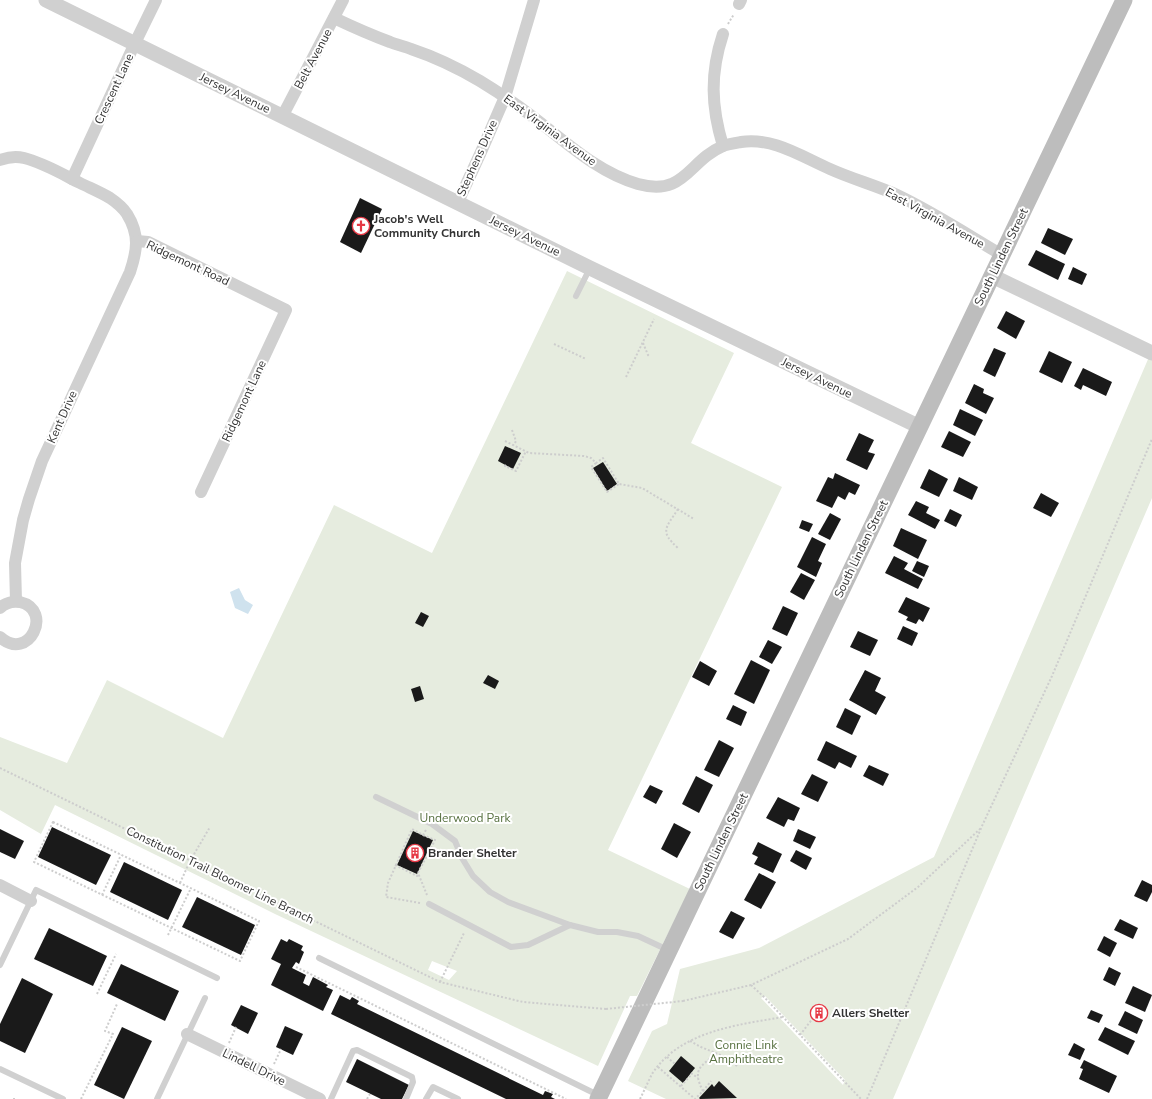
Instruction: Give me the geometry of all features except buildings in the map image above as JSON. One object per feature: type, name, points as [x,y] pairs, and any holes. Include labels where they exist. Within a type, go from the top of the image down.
[{"type":"main road","name":"South Linden Street","points":[[599,1097],[1124,0]]},
{"type":"street","name":"Jersey Avenue","points":[[46,0],[590,268],[920,427]]},
{"type":"street","name":"Crescent Lane","points":[[72,179],[134,44],[156,0]]},
{"type":"street","name":"Belt Avenue","points":[[282,117],[343,0]]},
{"type":"street","name":"Stephens Drive","points":[[458,202],[482,152],[505,97],[534,0]]},
{"type":"street","name":"East Virginia Avenue","points":[[334,18],[367,34],[412,49],[452,65],[505,97],[584,157],[637,184],[660,187],[671,185],[686,176],[705,158],[723,146],[742,141],[758,141],[787,149],[845,176],[898,195],[923,208],[1002,255]]},
{"type":"street","points":[[723,34],[715,66],[713,83],[714,107],[723,146]]},
{"type":"street","name":"Ridgemont Road","points":[[0,160],[14,157],[24,158],[53,169],[110,198],[120,205],[127,214],[134,227],[136,242],[148,242],[286,310]]},
{"type":"street","name":"Kent Drive","points":[[16,601],[15,563],[28,500],[42,461],[130,272],[136,254],[136,242]]},
{"type":"street","points":[[992,276],[1152,353]]},
{"type":"street","name":"Ridgemont Lane","points":[[201,492],[286,310]]},
{"type":"street","points":[[0,608],[9,602],[16,601],[23,603],[33,611],[37,624],[36,630],[27,640],[21,643],[15,644],[7,642],[0,637]]},
{"type":"street","points":[[0,886],[31,901]]},
{"type":"street","name":"Lindell Drive","points":[[187,1034],[320,1099]]},
{"type":"lane","points":[[576,296],[590,268]]},
{"type":"lane","points":[[376,796],[429,823],[455,841],[462,858],[473,876],[490,892],[514,904],[570,925],[598,932],[617,932],[638,936],[669,951]]},
{"type":"lane","points":[[0,966],[36,890],[218,978]]},
{"type":"lane","points":[[429,904],[511,947],[528,945],[570,925]]},
{"type":"lane","points":[[319,958],[599,1097]]},
{"type":"lane","points":[[156,1099],[205,998]]},
{"type":"lane","points":[[331,1099],[353,1052],[357,1050],[412,1077],[414,1082],[406,1099]]},
{"type":"lane","points":[[0,1069],[63,1099]]},
{"type":"lane","points":[[426,1099],[433,1087],[458,1099]]},
{"type":"path","points":[[723,34],[740,2]]},
{"type":"path","points":[[626,377],[654,319]]},
{"type":"path","points":[[643,343],[650,357]]},
{"type":"path","points":[[554,344],[586,359]]},
{"type":"path","points":[[512,430],[516,441],[514,445]]},
{"type":"path","points":[[867,1099],[982,826],[1052,676],[1152,439]]},
{"type":"path","points":[[505,441],[529,453],[584,456],[591,458],[596,463]]},
{"type":"path","points":[[506,465],[505,466],[516,471],[526,451]]},
{"type":"path","points":[[619,484],[603,458],[591,467],[607,492],[619,484],[642,488],[694,519]]},
{"type":"path","points":[[678,510],[666,527],[666,533],[669,539],[678,548]]},
{"type":"path","name":"Constitution Trail Bloomer Line Branch","points":[[0,768],[440,982],[523,1002],[606,1009],[683,1001],[751,985],[848,939],[918,887],[982,826]]},
{"type":"path","points":[[53,822],[121,855],[259,921],[240,961],[34,862],[53,822]]},
{"type":"path","points":[[423,835],[429,823]]},
{"type":"path","points":[[180,883],[190,861],[210,827]]},
{"type":"path","points":[[396,866],[417,876],[418,873],[435,840],[412,829],[388,883],[386,897],[429,904],[418,873]]},
{"type":"path","points":[[102,895],[121,855]]},
{"type":"path","points":[[168,935],[191,888]]},
{"type":"path","points":[[440,982],[468,925]]},
{"type":"path","points":[[97,994],[116,954]]},
{"type":"path","points":[[296,967],[566,1099]]},
{"type":"path","points":[[751,985],[861,1099]]},
{"type":"path","points":[[81,1099],[113,1034],[105,1031],[117,1004]]},
{"type":"path","points":[[640,1099],[658,1067],[667,1057],[690,1041],[720,1028],[783,1017]]},
{"type":"path","points":[[800,1035],[813,1018]]},
{"type":"path","points":[[228,1045],[236,1027]]},
{"type":"path","points":[[690,1041],[728,1058],[737,1066]]},
{"type":"path","points":[[272,1067],[281,1049]]},
{"type":"path","points":[[698,1078],[702,1065],[717,1053]]},
{"type":"path","points":[[667,1057],[675,1064]]},
{"type":"path","points":[[658,1067],[695,1099],[711,1081]]},
{"type":"path","points":[[681,1086],[692,1073],[698,1078],[703,1091]]},
{"type":"path","points":[[367,1099],[370,1094]]},
{"type":"green space","name":"Underwood Park","points":[[567,271],[734,353],[691,443],[782,487],[608,850],[690,889],[637,996],[630,996],[598,1066],[275,914],[55,805],[41,834],[0,810],[0,737],[67,763],[107,680],[223,738],[334,505],[432,553]],"holes":[[[432,961],[457,971],[449,980],[428,970]]]},
{"type":"green space","name":"Connie Link Amphitheatre","points":[[1152,350],[1152,498],[893,1099],[666,1099],[628,1081],[652,1031],[667,1024],[680,969],[759,948],[934,857]],"holes":[[[765,996],[845,1080],[843,1085],[761,998]]]},
{"type":"water","points":[[239,588],[245,600],[253,605],[248,614],[235,608],[230,592]]},
{"type":"place","name":"Jacob's Well Community Church","points":[[361,226]]},
{"type":"place","name":"Brander Shelter","points":[[415,853]]},
{"type":"place","name":"Allers Shelter","points":[[819,1013]]}]
